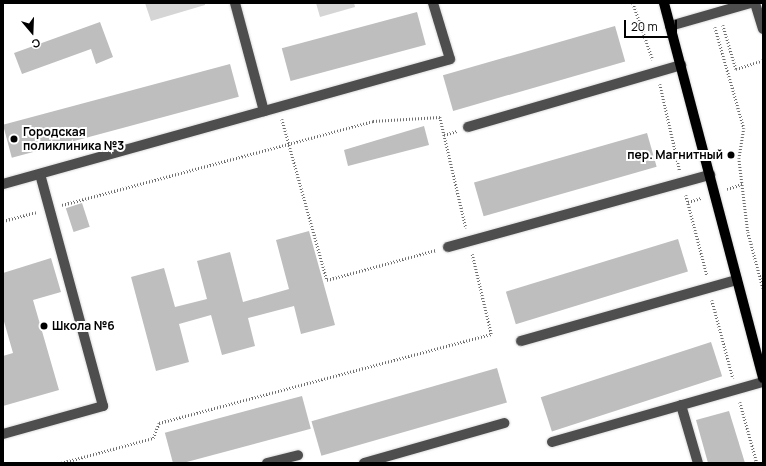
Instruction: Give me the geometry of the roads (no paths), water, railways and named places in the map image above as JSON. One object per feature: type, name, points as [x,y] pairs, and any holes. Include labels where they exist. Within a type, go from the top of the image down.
[{"type":"main road","points":[[664,3],[763,378]]},
{"type":"lane","points":[[235,3],[264,111]]},
{"type":"lane","points":[[3,184],[450,59],[433,3]]},
{"type":"lane","points":[[670,26],[750,3]]},
{"type":"lane","points":[[755,3],[763,29]]},
{"type":"lane","points":[[468,127],[681,65]]},
{"type":"lane","points":[[3,434],[103,406],[40,174]]},
{"type":"lane","points":[[448,247],[710,175]]},
{"type":"lane","points":[[521,342],[737,280]]},
{"type":"lane","points":[[552,442],[763,382]]},
{"type":"lane","points":[[680,405],[698,463]]},
{"type":"lane","points":[[364,463],[504,423]]},
{"type":"lane","points":[[266,463],[298,455]]},
{"type":"place","name":"Городская поликлиника №3","points":[[14,139]]},
{"type":"place","name":"пер. Магнитный","points":[[731,155]]},
{"type":"place","name":"Школа №6","points":[[44,326]]}]
